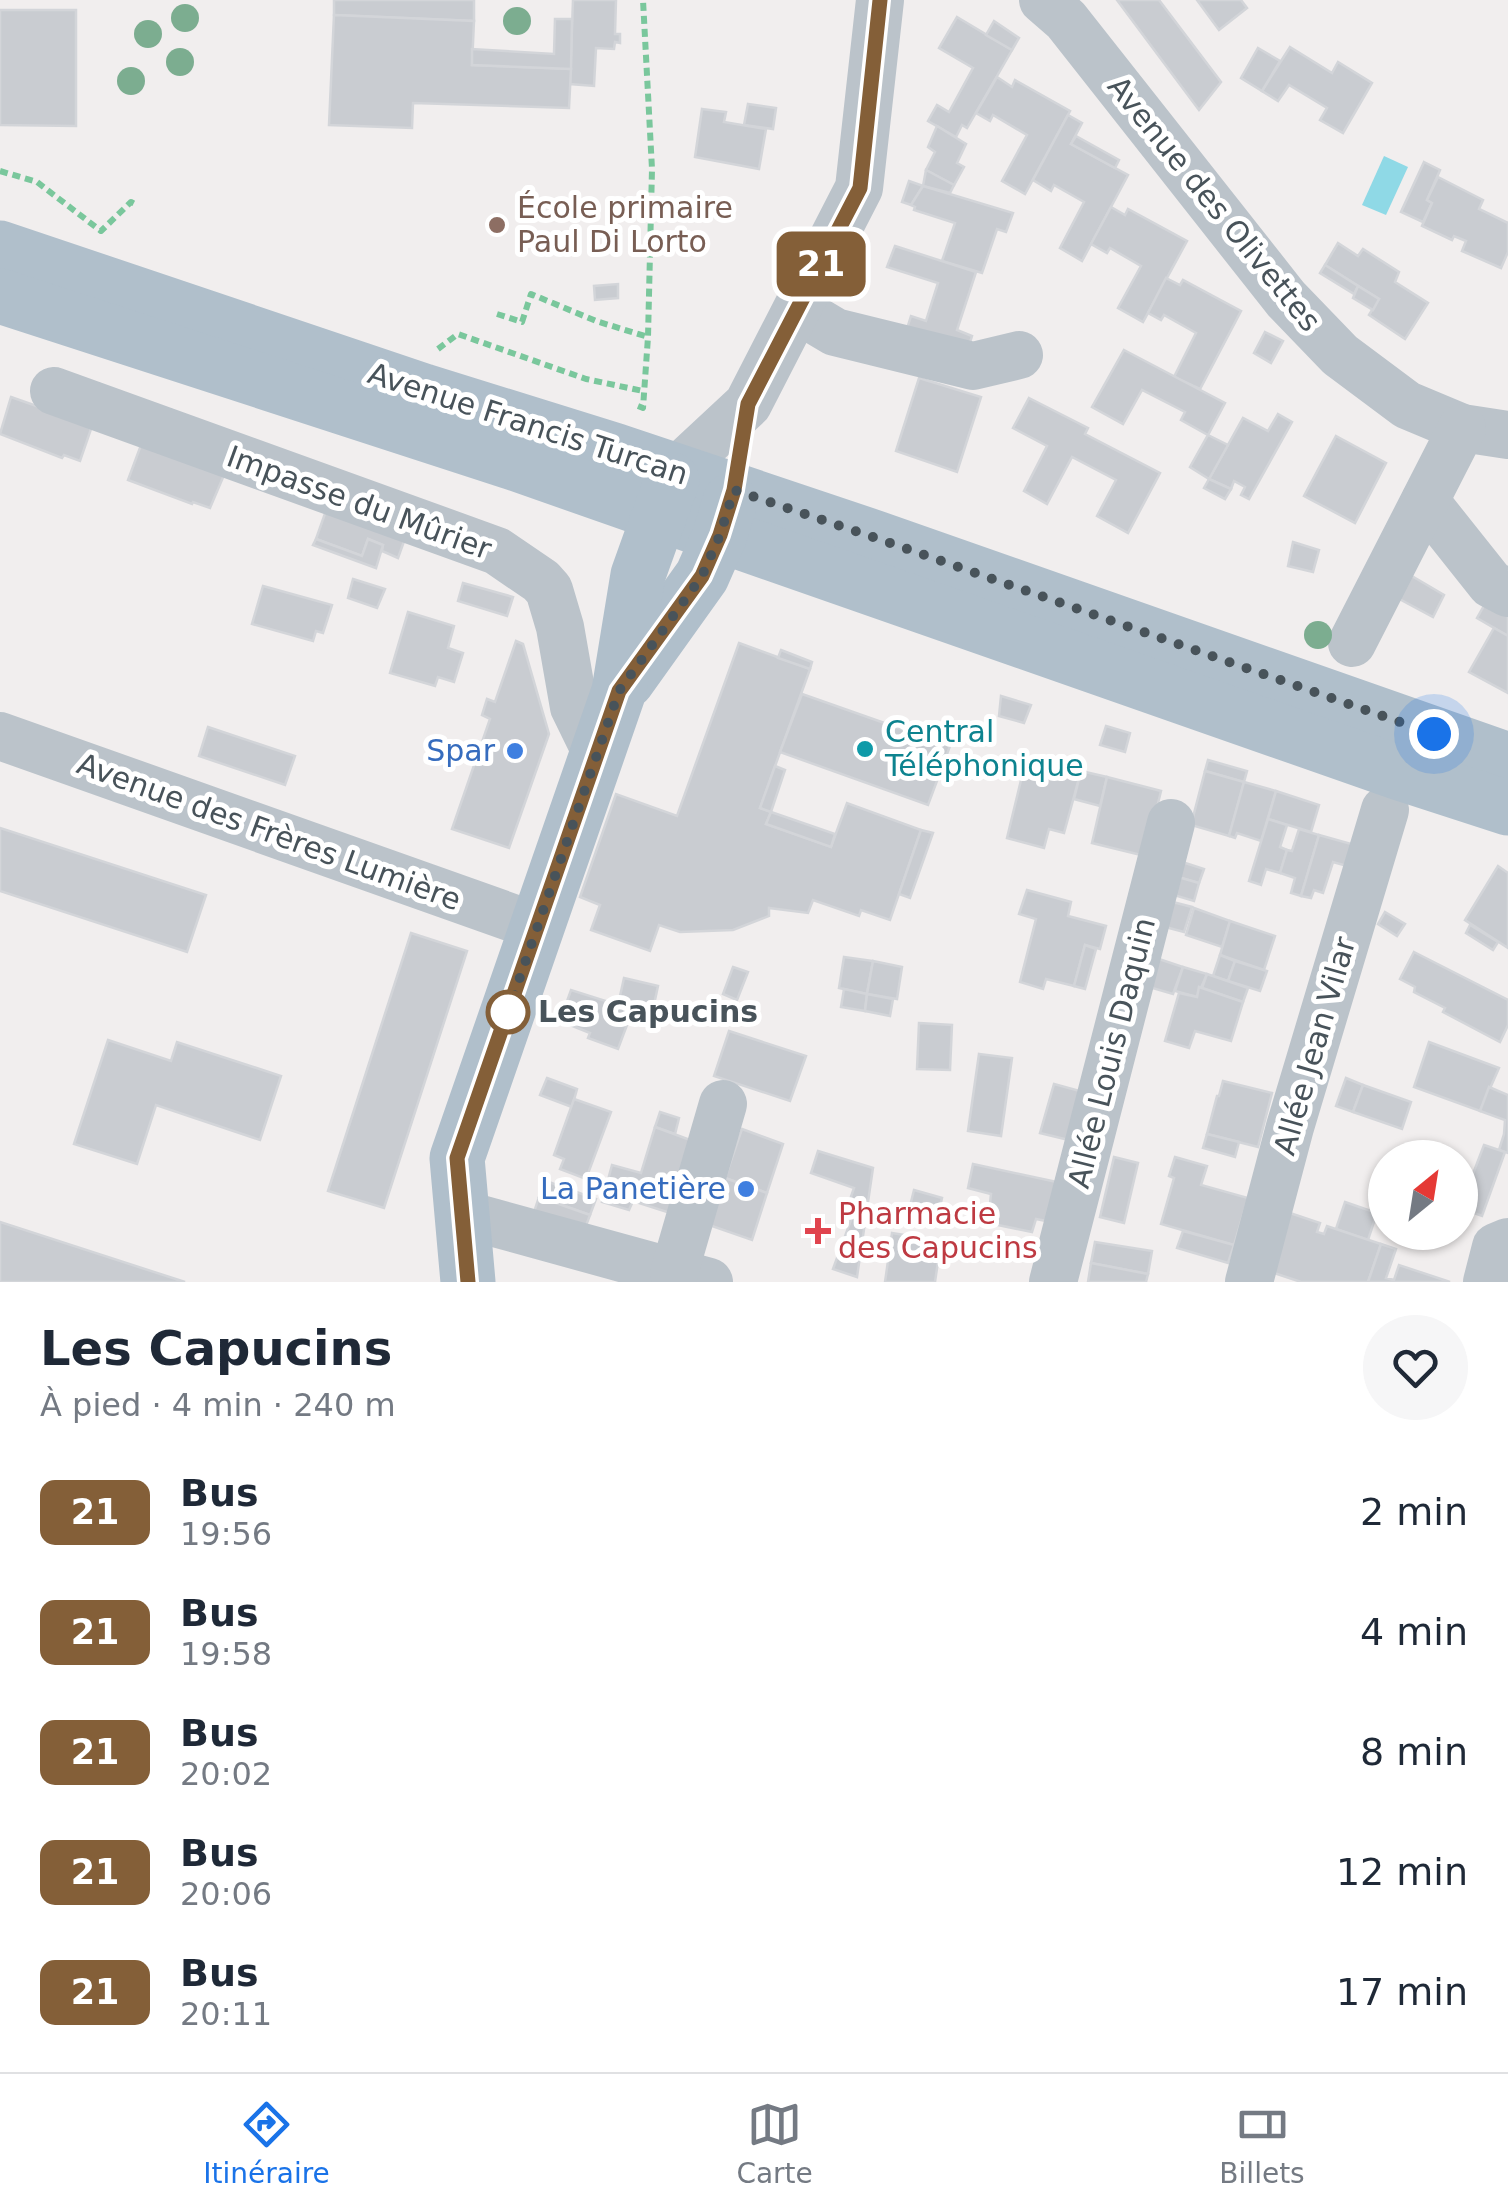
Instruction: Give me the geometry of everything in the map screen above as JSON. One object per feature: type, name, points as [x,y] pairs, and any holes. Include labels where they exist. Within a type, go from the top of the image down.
[{"type":"main road","name":"Avenue Francis Turcan","points":[[0,248],[424,392],[667,493],[727,512],[1396,772],[1508,808]]},
{"type":"main road","name":"Avenue Francis Turcan","points":[[0,296],[492,456],[667,493]]},
{"type":"main road","points":[[468,1282],[457,1158],[619,691],[638,575],[667,493]]},
{"type":"main road","name":"Avenue Francis Turcan","points":[[727,512],[895,544],[1508,760]]},
{"type":"main road","points":[[619,691],[702,576],[727,512]]},
{"type":"street","points":[[667,493],[748,404],[860,188],[880,0]]},
{"type":"street","name":"Avenue des Olivettes","points":[[1043,0],[1066,20],[1286,299],[1340,355],[1407,404],[1462,428],[1508,435]]},
{"type":"street","points":[[798,310],[835,332],[973,366],[1019,356]]},
{"type":"street","name":"Impasse du Mûrier","points":[[54,391],[496,551],[541,581],[549,590],[560,627],[574,707],[598,756]]},
{"type":"street","points":[[727,512],[748,404]]},
{"type":"street","points":[[1352,642],[1462,428]]},
{"type":"street","points":[[1425,501],[1491,584],[1508,593]]},
{"type":"street","name":"Avenue des Frères Lumière","points":[[0,736],[538,927]]},
{"type":"street","name":"Allée Jean Vilar","points":[[1249,1282],[1290,1127],[1385,810]]},
{"type":"street","name":"Allée Louis Daquin","points":[[1053,1282],[1171,823]]},
{"type":"street","points":[[462,1214],[691,1277],[723,1104]]},
{"type":"street","points":[[1486,1282],[1496,1247],[1508,1242]]},
{"type":"path","points":[[458,334],[586,378],[644,390],[652,170],[642,0]]},
{"type":"path","points":[[0,171],[37,182],[101,231],[131,202],[136,204]]},
{"type":"path","points":[[497,314],[522,322],[530,294],[648,337]]},
{"type":"water","points":[[1384,156],[1408,167],[1386,215],[1362,205]]},
{"type":"building","points":[[334,0],[474,0],[474,21],[334,15]]},
{"type":"building","points":[[573,0],[616,0],[615,34],[620,34],[620,43],[615,42],[614,49],[596,48],[594,86],[570,84]]},
{"type":"building","points":[[1117,0],[1159,0],[1221,82],[1199,110]]},
{"type":"building","points":[[1197,0],[1241,0],[1247,8],[1219,30]]},
{"type":"building","points":[[0,10],[76,10],[76,126],[0,125]]},
{"type":"building","points":[[334,15],[474,21],[472,65],[571,69],[569,108],[413,103],[412,128],[329,125]]},
{"type":"building","points":[[957,17],[1012,50],[967,128],[962,125],[956,137],[928,121],[937,105],[949,112],[973,68],[939,48]]},
{"type":"building","points":[[555,19],[572,19],[571,69],[472,65],[472,49],[554,54]]},
{"type":"building","points":[[994,21],[1019,38],[1012,50],[986,35]]},
{"type":"building","points":[[1290,47],[1332,73],[1338,62],[1372,83],[1343,133],[1320,120],[1327,108],[1289,85],[1278,101],[1262,91]]},
{"type":"building","points":[[1258,48],[1280,61],[1262,91],[1241,78]]},
{"type":"building","points":[[997,77],[1012,87],[1015,80],[1070,111],[1025,194],[1002,181],[1027,135],[993,115],[990,121],[976,113]]},
{"type":"building","points":[[748,104],[776,108],[773,129],[744,125]]},
{"type":"building","points":[[702,109],[726,112],[724,122],[766,129],[759,169],[695,157]]},
{"type":"building","points":[[1068,115],[1082,123],[1071,144],[1128,175],[1082,261],[1060,248],[1084,202],[1054,185],[1051,191],[1033,180]]},
{"type":"building","points":[[937,126],[966,144],[957,163],[964,167],[954,185],[926,170],[935,152],[928,147]]},
{"type":"building","points":[[1076,136],[1119,160],[1115,168],[1071,144]]},
{"type":"building","points":[[1424,162],[1440,170],[1427,200],[1432,203],[1423,222],[1401,212]]},
{"type":"building","points":[[926,170],[954,185],[950,193],[923,186]]},
{"type":"building","points":[[1438,177],[1483,200],[1479,209],[1508,223],[1508,252],[1501,268],[1462,251],[1466,241],[1454,236],[1452,240],[1422,226],[1432,203],[1427,200]]},
{"type":"building","points":[[909,181],[923,186],[911,205],[902,202]]},
{"type":"building","points":[[923,186],[1013,213],[1006,232],[997,229],[982,273],[942,261],[955,223],[914,210],[911,205]]},
{"type":"building","points":[[1111,207],[1125,215],[1128,209],[1187,241],[1143,322],[1118,308],[1141,266],[1110,248],[1107,253],[1091,244]]},
{"type":"building","points":[[1338,243],[1358,256],[1363,249],[1399,272],[1395,282],[1428,303],[1405,339],[1369,315],[1379,299],[1325,265]]},
{"type":"building","points":[[895,246],[976,272],[957,330],[972,336],[967,352],[906,332],[911,316],[926,321],[938,283],[887,267]]},
{"type":"building","points":[[1325,265],[1358,286],[1354,294],[1320,273]]},
{"type":"building","points":[[1166,278],[1180,285],[1183,280],[1241,311],[1200,389],[1174,377],[1196,333],[1164,315],[1161,320],[1148,313]]},
{"type":"building","points":[[618,284],[618,298],[595,300],[594,286]]},
{"type":"building","points":[[1358,286],[1379,299],[1373,310],[1353,298]]},
{"type":"building","points":[[1265,332],[1283,341],[1271,363],[1254,353]]},
{"type":"building","points":[[1124,350],[1225,403],[1208,435],[1181,420],[1185,412],[1142,390],[1123,424],[1092,407]]},
{"type":"building","points":[[919,378],[981,397],[957,472],[896,451]]},
{"type":"building","points":[[11,397],[91,429],[80,461],[0,434]]},
{"type":"building","points":[[1029,398],[1088,428],[1085,434],[1160,473],[1128,533],[1097,516],[1116,480],[1072,457],[1047,504],[1024,491],[1047,446],[1013,428]]},
{"type":"building","points":[[1278,414],[1292,422],[1249,499],[1241,495],[1245,487],[1234,481],[1231,489],[1209,479],[1243,418],[1268,431]]},
{"type":"building","points":[[1208,435],[1228,445],[1209,479],[1190,467]]},
{"type":"building","points":[[1336,436],[1386,463],[1355,523],[1304,496]]},
{"type":"building","points":[[141,445],[224,475],[210,508],[128,480]]},
{"type":"building","points":[[1209,479],[1231,489],[1225,499],[1204,488]]},
{"type":"building","points":[[328,505],[407,533],[398,558],[368,539],[362,556],[316,539]]},
{"type":"building","points":[[316,539],[362,556],[368,539],[383,545],[376,568],[313,545]]},
{"type":"building","points":[[1293,542],[1319,550],[1313,572],[1288,566]]},
{"type":"building","points":[[1405,572],[1444,595],[1433,617],[1392,595]]},
{"type":"building","points":[[353,579],[385,589],[377,608],[348,598]]},
{"type":"building","points":[[463,583],[513,597],[507,616],[458,601]]},
{"type":"building","points":[[263,586],[332,605],[323,633],[316,631],[313,641],[252,624]]},
{"type":"building","points":[[1489,597],[1508,608],[1508,636],[1477,618]]},
{"type":"building","points":[[408,612],[454,626],[448,648],[463,653],[454,682],[438,677],[435,686],[390,673]]},
{"type":"building","points":[[1494,628],[1508,636],[1508,693],[1469,672]]},
{"type":"building","points":[[516,641],[523,644],[549,734],[509,848],[452,829],[490,719],[482,715],[487,699],[495,702]]},
{"type":"building","points":[[739,643],[810,669],[760,808],[771,812],[766,824],[831,847],[847,803],[921,830],[890,920],[861,910],[859,916],[813,900],[808,913],[769,908],[769,916],[733,930],[680,932],[659,925],[650,951],[591,930],[600,905],[580,897],[616,794],[677,816]]},
{"type":"building","points":[[781,650],[812,662],[810,669],[778,658]]},
{"type":"building","name":"Central Téléphonique","points":[[802,694],[950,746],[928,805],[780,752]]},
{"type":"building","points":[[1001,696],[1031,705],[1024,723],[999,716]]},
{"type":"building","points":[[1106,726],[1130,733],[1125,752],[1100,745]]},
{"type":"building","points":[[208,727],[295,756],[285,785],[199,756]]},
{"type":"building","points":[[1021,756],[1081,771],[1064,833],[1049,829],[1044,848],[1007,838],[1022,776],[1016,776]]},
{"type":"building","points":[[1208,760],[1247,771],[1244,782],[1205,771]]},
{"type":"building","points":[[775,766],[785,770],[771,812],[760,808]]},
{"type":"building","points":[[1081,771],[1107,777],[1100,806],[1074,799]]},
{"type":"building","points":[[1205,771],[1244,782],[1229,836],[1191,825]]},
{"type":"building","points":[[1107,777],[1161,791],[1145,856],[1092,843]]},
{"type":"building","points":[[1244,782],[1276,791],[1261,841],[1237,833],[1235,838],[1229,836]]},
{"type":"building","points":[[1276,791],[1319,805],[1311,832],[1268,819]]},
{"type":"building","points":[[771,812],[835,834],[831,847],[766,824]]},
{"type":"building","points":[[1268,819],[1287,825],[1280,847],[1287,850],[1280,873],[1266,869],[1261,885],[1249,881]]},
{"type":"building","points":[[0,828],[206,895],[187,952],[0,891]]},
{"type":"building","points":[[1299,829],[1319,835],[1301,896],[1291,893],[1295,878],[1280,873]]},
{"type":"building","points":[[921,830],[933,833],[910,898],[899,894]]},
{"type":"building","points":[[1319,835],[1355,845],[1347,866],[1333,862],[1323,893],[1314,890],[1311,898],[1301,896]]},
{"type":"building","points":[[1176,860],[1204,869],[1199,883],[1171,875]]},
{"type":"building","points":[[1498,866],[1508,873],[1508,948],[1465,920]]},
{"type":"building","points":[[1171,875],[1199,883],[1194,901],[1167,893]]},
{"type":"building","points":[[1027,890],[1071,902],[1068,916],[1106,926],[1100,949],[1085,945],[1074,986],[1046,979],[1043,989],[1020,982],[1036,919],[1019,914]]},
{"type":"building","points":[[1165,900],[1192,907],[1184,932],[1158,925]]},
{"type":"building","points":[[1194,908],[1230,921],[1222,947],[1186,935]]},
{"type":"building","points":[[1385,912],[1405,924],[1397,936],[1378,924]]},
{"type":"building","points":[[1230,921],[1275,936],[1264,970],[1220,955]]},
{"type":"building","points":[[1470,925],[1498,942],[1493,950],[1466,933]]},
{"type":"building","points":[[411,933],[467,951],[384,1208],[328,1191]]},
{"type":"building","points":[[1085,945],[1096,949],[1085,989],[1074,986]]},
{"type":"building","points":[[1414,952],[1508,1000],[1508,1025],[1500,1042],[1443,1012],[1445,1008],[1414,992],[1415,987],[1400,979]]},
{"type":"building","points":[[1220,955],[1235,961],[1228,981],[1213,976]]},
{"type":"building","points":[[1150,956],[1183,967],[1173,994],[1142,985]]},
{"type":"building","points":[[844,957],[873,961],[867,994],[839,988]]},
{"type":"building","points":[[873,961],[902,967],[897,999],[867,994]]},
{"type":"building","points":[[1235,961],[1267,971],[1260,991],[1228,981]]},
{"type":"building","points":[[733,967],[748,972],[737,1000],[723,994]]},
{"type":"building","points":[[1183,967],[1207,974],[1197,997],[1175,991]]},
{"type":"building","points":[[1207,974],[1248,988],[1243,1002],[1202,988]]},
{"type":"building","points":[[624,978],[658,986],[652,1014],[633,1009],[618,1049],[588,1038],[590,1033],[560,1021],[571,990],[618,1005]]},
{"type":"building","points":[[1199,987],[1243,1002],[1231,1041],[1195,1031],[1189,1048],[1165,1041],[1179,993],[1197,997]]},
{"type":"building","points":[[844,989],[867,994],[865,1011],[841,1007]]},
{"type":"building","points":[[867,994],[893,999],[890,1016],[865,1011]]},
{"type":"building","points":[[919,1023],[952,1025],[950,1070],[917,1069]]},
{"type":"building","points":[[729,1031],[806,1056],[790,1101],[714,1076]]},
{"type":"building","points":[[108,1040],[171,1061],[177,1042],[281,1076],[260,1140],[156,1105],[137,1164],[74,1144]]},
{"type":"building","points":[[1429,1042],[1499,1068],[1480,1111],[1414,1087]]},
{"type":"building","points":[[979,1054],[1012,1058],[1001,1136],[968,1131]]},
{"type":"building","points":[[547,1078],[577,1089],[572,1107],[540,1095]]},
{"type":"building","points":[[1346,1078],[1363,1085],[1353,1112],[1336,1106]]},
{"type":"building","points":[[1223,1081],[1272,1093],[1258,1147],[1207,1134]]},
{"type":"building","points":[[1054,1084],[1091,1094],[1077,1142],[1040,1133]]},
{"type":"building","points":[[1363,1085],[1411,1102],[1402,1129],[1353,1112]]},
{"type":"building","points":[[1489,1087],[1508,1095],[1508,1153],[1499,1150],[1505,1120],[1480,1111]]},
{"type":"building","points":[[574,1099],[611,1112],[586,1179],[560,1169],[564,1159],[554,1155]]},
{"type":"building","points":[[660,1112],[679,1118],[675,1134],[655,1127]]},
{"type":"building","points":[[655,1127],[693,1141],[670,1213],[633,1201],[629,1210],[602,1202],[612,1165],[641,1173]]},
{"type":"building","points":[[742,1129],[783,1144],[767,1193],[725,1178]]},
{"type":"building","points":[[1207,1134],[1239,1142],[1235,1157],[1203,1148]]},
{"type":"building","points":[[1484,1145],[1505,1152],[1482,1216],[1478,1215],[1478,1161]]},
{"type":"building","points":[[818,1151],[873,1168],[857,1277],[833,1269],[851,1220],[844,1217],[854,1188],[811,1173]]},
{"type":"building","points":[[1114,1157],[1138,1163],[1124,1223],[1100,1217]]},
{"type":"building","points":[[1175,1157],[1207,1166],[1201,1185],[1248,1198],[1234,1245],[1161,1224],[1174,1178],[1169,1176]]},
{"type":"building","points":[[973,1164],[1066,1184],[1056,1223],[1036,1219],[1032,1232],[988,1223],[991,1194],[968,1188]]},
{"type":"building","points":[[725,1178],[767,1193],[752,1240],[709,1225]]},
{"type":"building","points":[[546,1181],[596,1199],[590,1215],[539,1197]]},
{"type":"building","points":[[914,1190],[942,1198],[937,1221],[908,1214]]},
{"type":"building","points":[[539,1197],[590,1215],[584,1231],[534,1212]]},
{"type":"building","points":[[1345,1202],[1368,1210],[1368,1240],[1336,1229]]},
{"type":"building","points":[[1278,1209],[1320,1223],[1317,1232],[1324,1234],[1327,1226],[1368,1240],[1368,1250],[1379,1250],[1368,1282],[1301,1282],[1262,1269]]},
{"type":"building","points":[[0,1222],[185,1282],[0,1282]]},
{"type":"building","points":[[1183,1231],[1234,1245],[1228,1263],[1177,1248]]},
{"type":"building","points":[[892,1233],[941,1241],[935,1282],[885,1282]]},
{"type":"building","points":[[1095,1242],[1152,1251],[1148,1274],[1091,1263]]},
{"type":"building","points":[[1379,1250],[1396,1250],[1386,1278],[1394,1280],[1399,1265],[1450,1282],[1368,1282]]},
{"type":"building","points":[[1091,1263],[1148,1274],[1146,1282],[1088,1282]]},
{"type":"bus line","name":"21","points":[[468,1282],[457,1158],[619,691],[702,576],[734,490],[748,404],[860,188],[880,0]]},
{"type":"place","name":"École primaire Paul Di Lorto","points":[[497,225]]},
{"type":"place","name":"Central Téléphonique","points":[[865,749]]},
{"type":"place","name":"Spar","points":[[515,751]]},
{"type":"place","name":"Les Capucins","points":[[508,1012]]},
{"type":"place","name":"La Panetière","points":[[746,1189]]},
{"type":"place","name":"Pharmacie des Capucins","points":[[818,1231]]},
{"type":"route","points":[[508,1012],[619,691],[702,576],[734,490],[1434,734]]}]
